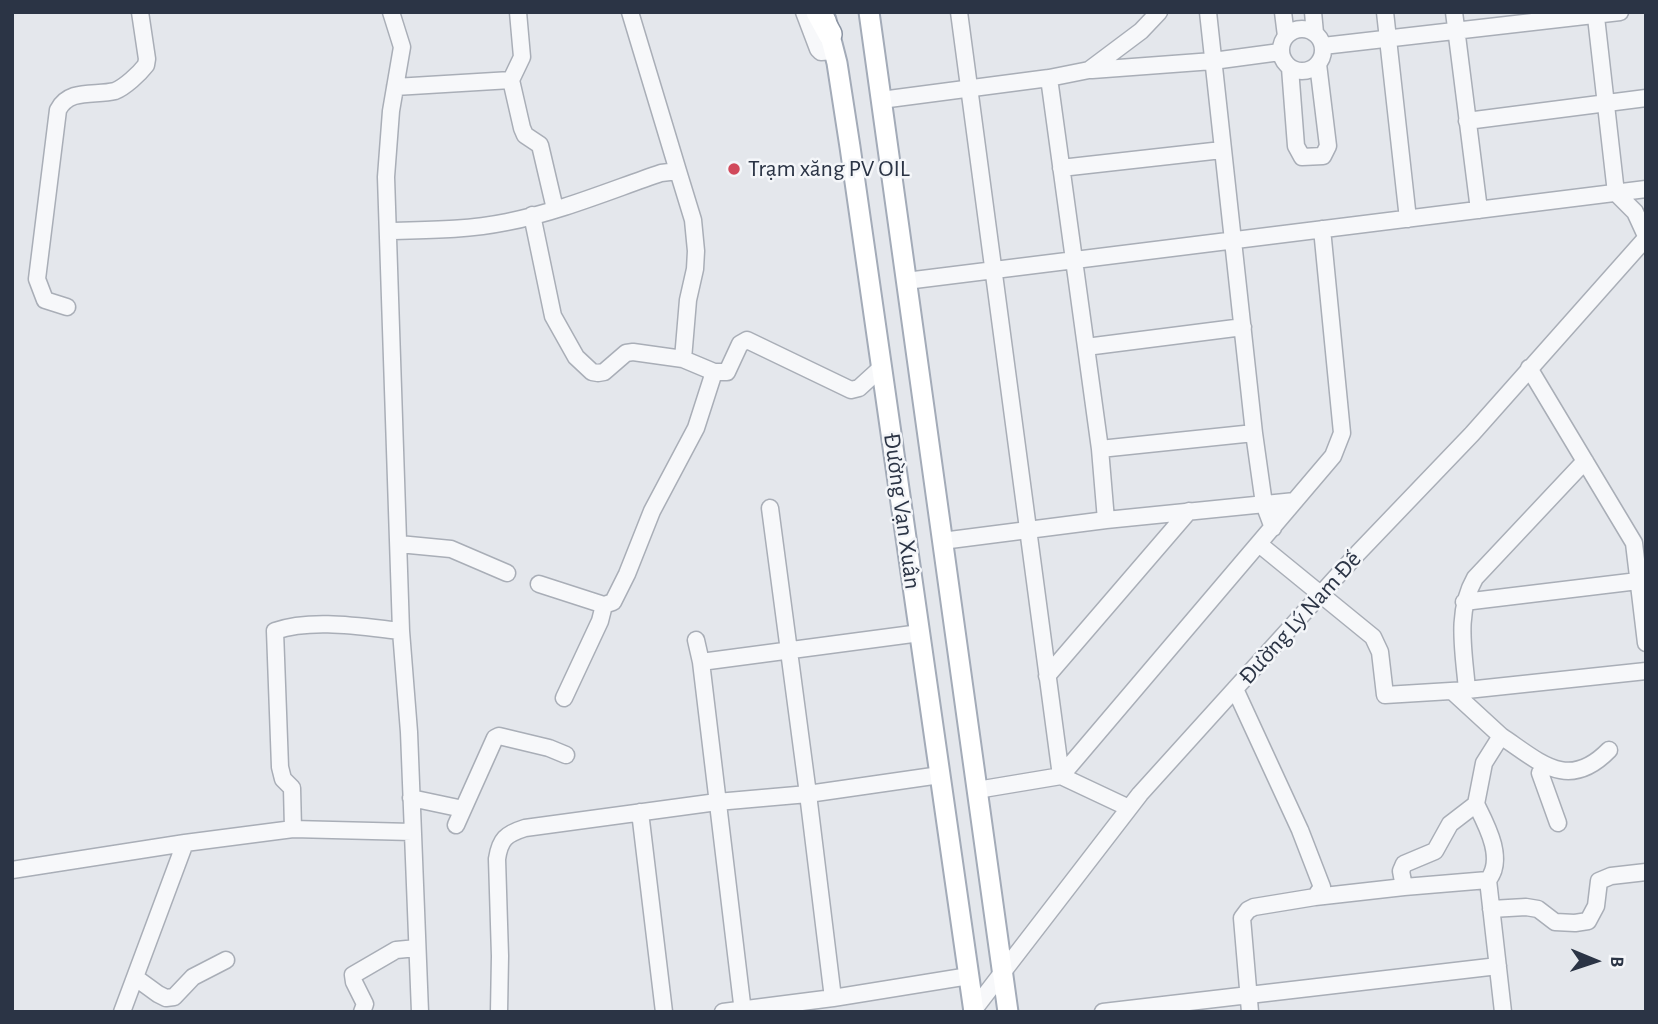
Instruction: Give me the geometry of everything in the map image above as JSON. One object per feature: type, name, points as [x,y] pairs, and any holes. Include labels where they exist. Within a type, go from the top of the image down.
[{"type":"highway","points":[[818,12],[829,32]]},
{"type":"main road","name":"Đường Vạn Xuân","points":[[869,12],[1008,1012]]},
{"type":"main road","name":"Đường Vạn Xuân","points":[[829,32],[850,147],[973,1011]]},
{"type":"street","points":[[67,307],[45,300],[37,279],[58,110],[66,99],[115,90],[141,71],[147,59],[140,12]]},
{"type":"street","points":[[391,12],[402,47],[386,165],[401,631],[420,1012]]},
{"type":"street","points":[[518,12],[522,57],[512,80],[525,135],[540,145],[555,209]]},
{"type":"street","points":[[630,12],[693,220],[695,269],[688,300],[683,359]]},
{"type":"street","points":[[804,12],[821,52],[829,32]]},
{"type":"street","points":[[959,12],[1061,776]]},
{"type":"street","points":[[1089,70],[1141,32],[1159,12]]},
{"type":"street","points":[[1208,12],[1255,433],[1265,504],[1273,528]]},
{"type":"street","points":[[1283,12],[1286,36],[1280,52],[1290,68],[1296,146],[1301,157],[1323,156],[1328,146],[1318,64]]},
{"type":"street","points":[[1290,68],[1308,71],[1318,64],[1321,58],[1312,12]]},
{"type":"street","points":[[1385,12],[1408,219]]},
{"type":"street","points":[[1454,12],[1479,210]]},
{"type":"street","points":[[1286,36],[1296,29],[1310,30],[1319,40],[1388,40],[1620,12]]},
{"type":"street","points":[[1596,17],[1616,193],[1635,212],[1646,237]]},
{"type":"street","points":[[881,100],[1049,78],[1089,70],[1213,61],[1280,52]]},
{"type":"street","points":[[1049,78],[1100,449],[1106,520]]},
{"type":"street","points":[[395,87],[512,80]]},
{"type":"street","points":[[1467,121],[1646,98]]},
{"type":"street","points":[[1061,168],[1222,150]]},
{"type":"street","points":[[388,231],[463,228],[507,222],[555,209],[661,173],[678,171]]},
{"type":"street","points":[[906,281],[1646,189]]},
{"type":"street","points":[[532,215],[553,316],[576,357],[592,372],[604,372],[625,354],[632,352],[683,359],[715,372],[727,372],[740,344],[747,340],[852,390],[859,388],[882,367]]},
{"type":"street","points":[[1061,776],[1332,456],[1342,433],[1322,229]]},
{"type":"street","name":"Đường Lý Nam Đế","points":[[973,1011],[1129,808],[1472,433],[1646,237]]},
{"type":"street","points":[[1086,347],[1243,327]]},
{"type":"street","points":[[1529,368],[1633,542],[1645,632]]},
{"type":"street","points":[[540,584],[604,605],[610,604],[616,598],[652,511],[696,428],[715,372]]},
{"type":"street","points":[[1100,449],[1255,433]]},
{"type":"street","points":[[1558,823],[1538,766],[1501,736],[1460,690],[1461,624],[1464,602],[1475,578],[1585,461]]},
{"type":"street","points":[[942,541],[1106,520],[1295,501]]},
{"type":"street","points":[[770,508],[833,998]]},
{"type":"street","points":[[1047,676],[1189,511]]},
{"type":"street","points":[[399,544],[451,550],[507,573]]},
{"type":"street","points":[[1259,544],[1373,637],[1377,644],[1385,695],[1646,671]]},
{"type":"street","points":[[1464,602],[1638,581]]},
{"type":"street","points":[[564,698],[600,621],[604,605]]},
{"type":"street","points":[[293,829],[292,789],[284,779],[280,767],[275,631],[320,625],[353,625],[401,631]]},
{"type":"street","points":[[701,662],[920,634]]},
{"type":"street","points":[[696,640],[701,662],[743,1011]]},
{"type":"street","points":[[1235,689],[1300,830],[1322,887],[1315,897]]},
{"type":"street","points":[[456,825],[493,740],[499,736],[566,755]]},
{"type":"street","points":[[1501,736],[1484,763],[1476,804],[1490,837],[1496,862],[1494,872],[1488,880],[1503,1012]]},
{"type":"street","points":[[1538,766],[1571,771],[1590,766],[1609,750]]},
{"type":"street","points":[[499,1012],[497,859],[499,845],[510,832],[640,812],[940,775]]},
{"type":"street","points":[[977,790],[1061,776],[1129,808]]},
{"type":"street","points":[[411,798],[463,809]]},
{"type":"street","points":[[1404,887],[1402,866],[1435,851],[1450,824],[1476,804]]},
{"type":"street","points":[[640,812],[664,1012]]},
{"type":"street","points":[[12,870],[293,829],[412,832]]},
{"type":"street","points":[[122,1012],[185,843]]},
{"type":"street","points":[[1491,909],[1526,907],[1538,909],[1555,922],[1588,921],[1596,906],[1599,881],[1611,876],[1646,872]]},
{"type":"street","points":[[1249,1004],[1241,925],[1245,914],[1254,907],[1315,897],[1488,880]]},
{"type":"street","points":[[362,1012],[365,1004],[353,975],[396,950],[417,948]]},
{"type":"street","points":[[136,978],[158,994],[166,998],[174,997],[193,977],[226,960]]},
{"type":"street","points":[[1103,1012],[1249,1004],[1498,966]]},
{"type":"street","points":[[723,1012],[969,976]]},
{"type":"place","name":"Trạm xăng PV OIL","points":[[734,169]]}]
